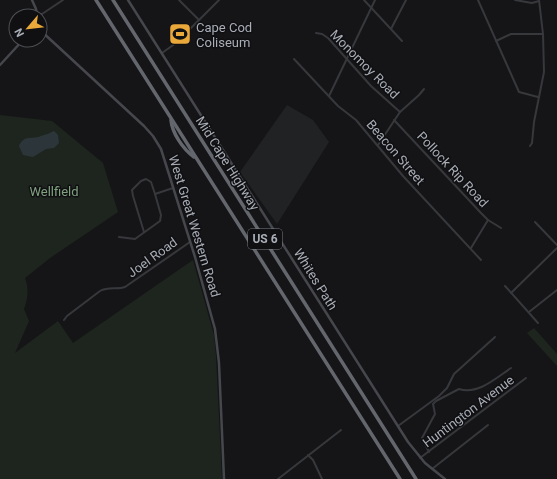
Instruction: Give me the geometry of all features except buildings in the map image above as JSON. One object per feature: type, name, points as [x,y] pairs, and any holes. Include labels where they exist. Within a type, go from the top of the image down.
[{"type":"highway","name":"Mid Cape Highway","points":[[96,0],[171,119],[172,127],[176,135],[186,150],[196,158],[400,479]]},
{"type":"highway","name":"Mid Cape Highway","points":[[113,0],[416,479]]},
{"type":"street","points":[[48,10],[63,0]]},
{"type":"street","name":"Whites Path","points":[[128,0],[398,426],[420,458],[431,469],[445,479]]},
{"type":"street","points":[[179,0],[199,20]]},
{"type":"street","points":[[162,53],[172,47],[219,0]]},
{"type":"street","points":[[364,0],[402,41]]},
{"type":"street","points":[[329,96],[375,0]]},
{"type":"street","points":[[391,29],[406,0]]},
{"type":"street","points":[[478,0],[519,92],[538,97]]},
{"type":"street","points":[[515,0],[532,3],[539,0],[543,34],[544,72],[538,97],[532,143],[530,146]]},
{"type":"street","name":"Monomoy Road","points":[[316,33],[322,34],[328,38],[372,86],[400,112]]},
{"type":"street","points":[[496,41],[511,34],[543,34]]},
{"type":"street","name":"West Great Western Road","points":[[48,37],[139,121],[153,136],[161,149],[190,242],[218,342],[224,479]]},
{"type":"street","points":[[0,65],[16,48]]},
{"type":"street","name":"Beacon Street","points":[[294,59],[329,96],[356,120],[403,176],[481,260]]},
{"type":"street","points":[[378,145],[400,112],[419,95],[424,88]]},
{"type":"street","name":"Pollock Rip Road","points":[[394,120],[488,220],[501,228]]},
{"type":"street","points":[[119,238],[135,239],[144,233],[161,220],[161,215],[151,182],[146,179],[132,190],[132,196],[144,233]]},
{"type":"street","points":[[155,194],[173,188]]},
{"type":"street","points":[[471,248],[488,220]]},
{"type":"street","points":[[535,222],[557,245]]},
{"type":"street","name":"Joel Road","points":[[64,320],[67,316],[100,291],[108,288],[125,287],[190,242]]},
{"type":"street","points":[[511,293],[557,248]]},
{"type":"street","points":[[505,286],[538,323]]},
{"type":"street","points":[[529,312],[557,290]]},
{"type":"street","points":[[398,426],[439,396],[447,388],[454,374],[495,338]]},
{"type":"street","points":[[429,452],[422,438],[435,414],[433,404],[459,389],[470,390],[484,386],[511,368]]},
{"type":"street","name":"Huntington Avenue","points":[[420,458],[526,378]]},
{"type":"street","points":[[431,469],[488,425]]},
{"type":"street","points":[[278,479],[342,430]]},
{"type":"street","points":[[308,455],[313,460],[322,479]]},
{"type":"shaded area","points":[[287,105],[313,120],[329,142],[277,224],[240,172]]},
{"type":"shaded area","points":[[54,131],[58,135],[59,143],[54,148],[46,149],[33,157],[23,155],[19,146],[23,140],[46,135]]},
{"type":"green space","name":"Wellfield","points":[[0,115],[52,121],[103,163],[118,212],[50,258],[25,278],[28,294],[24,309],[29,321],[15,353],[58,321],[73,343],[193,260],[214,335],[222,479],[0,479]]},
{"type":"green space","points":[[534,328],[557,354],[557,366],[527,333]]},
{"type":"place","name":"Cape Cod Coliseum","points":[[180,34]]}]
